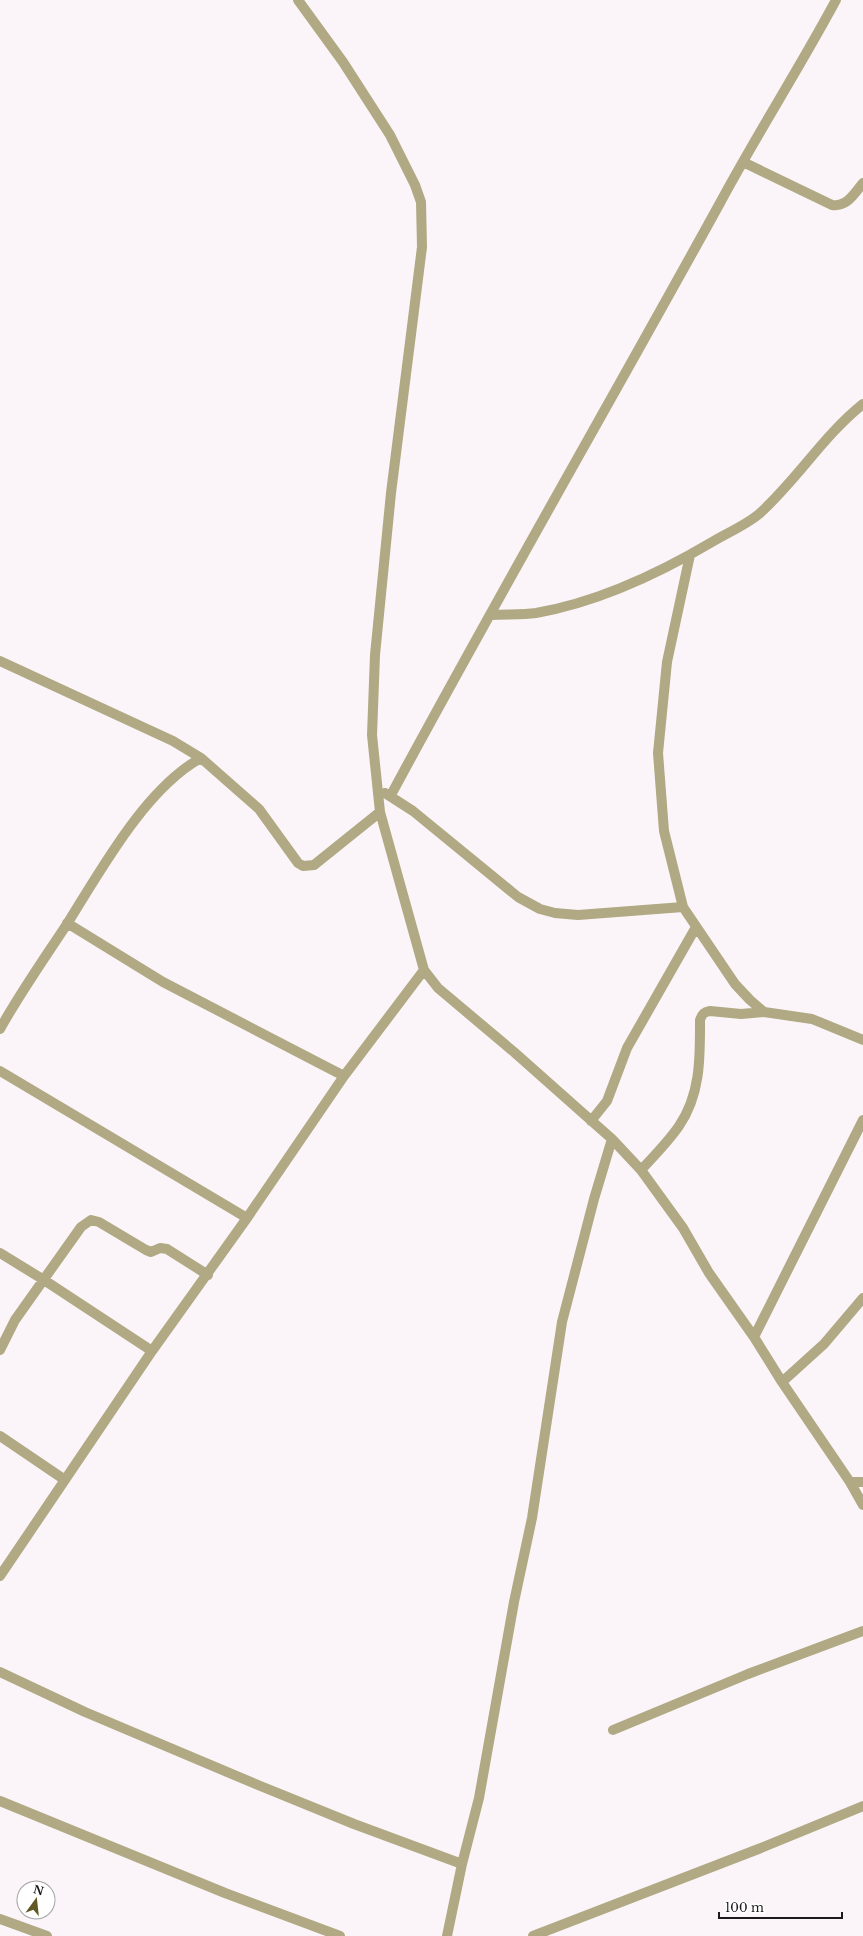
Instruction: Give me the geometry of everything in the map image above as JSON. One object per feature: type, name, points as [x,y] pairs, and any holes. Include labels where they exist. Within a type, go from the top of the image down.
[{"type":"street","points":[[298,0],[343,62],[390,135],[415,186],[421,202],[422,247],[391,494],[375,655],[372,735],[379,790],[380,812],[424,970],[438,988],[514,1052],[591,1121],[641,1170],[683,1228],[710,1273],[850,1482],[863,1505]]},
{"type":"street","points":[[391,795],[519,561],[836,0]]},
{"type":"street","points":[[744,162],[832,205],[840,206],[846,203],[863,183]]},
{"type":"street","points":[[491,614],[535,613],[595,598],[639,581],[690,555],[757,515],[774,500],[848,416],[863,404]]},
{"type":"street","points":[[690,555],[667,662],[658,753],[664,831],[683,907],[735,984],[764,1012]]},
{"type":"street","points":[[0,662],[160,735],[201,758],[259,808],[298,863],[303,866],[314,865],[380,812]]},
{"type":"street","points":[[0,1029],[108,858],[150,803],[170,780],[186,766],[201,758]]},
{"type":"street","points":[[379,790],[391,795],[518,897],[540,909],[555,913],[578,915],[683,907]]},
{"type":"street","points":[[68,923],[163,982],[344,1076]]},
{"type":"street","points":[[591,1121],[607,1101],[627,1048],[696,927]]},
{"type":"street","points":[[0,1576],[152,1351],[208,1275],[344,1076],[424,970]]},
{"type":"street","points":[[641,1170],[680,1125],[691,1102],[697,1083],[699,1066],[700,1020],[701,1015],[705,1012],[710,1011],[741,1014],[764,1012],[812,1019],[863,1040]]},
{"type":"street","points":[[0,1071],[247,1218]]},
{"type":"street","points":[[754,1337],[829,1191],[863,1120]]},
{"type":"street","points":[[447,1936],[462,1864],[479,1798],[514,1602],[532,1518],[562,1322],[594,1199],[612,1140]]},
{"type":"street","points":[[0,1350],[15,1320],[81,1227],[91,1220],[99,1222],[151,1252],[160,1248],[167,1250],[208,1275]]},
{"type":"street","points":[[0,1253],[152,1351]]},
{"type":"street","points":[[782,1382],[824,1344],[863,1298]]},
{"type":"street","points":[[0,1436],[65,1480]]},
{"type":"street","points":[[850,1482],[863,1482]]},
{"type":"street","points":[[613,1730],[748,1674],[863,1631]]},
{"type":"street","points":[[0,1672],[85,1712],[258,1785],[354,1824],[462,1864]]},
{"type":"street","points":[[0,1801],[225,1894],[340,1936]]},
{"type":"street","points":[[533,1936],[761,1848],[863,1806]]},
{"type":"street","points":[[0,1919],[47,1936]]}]
